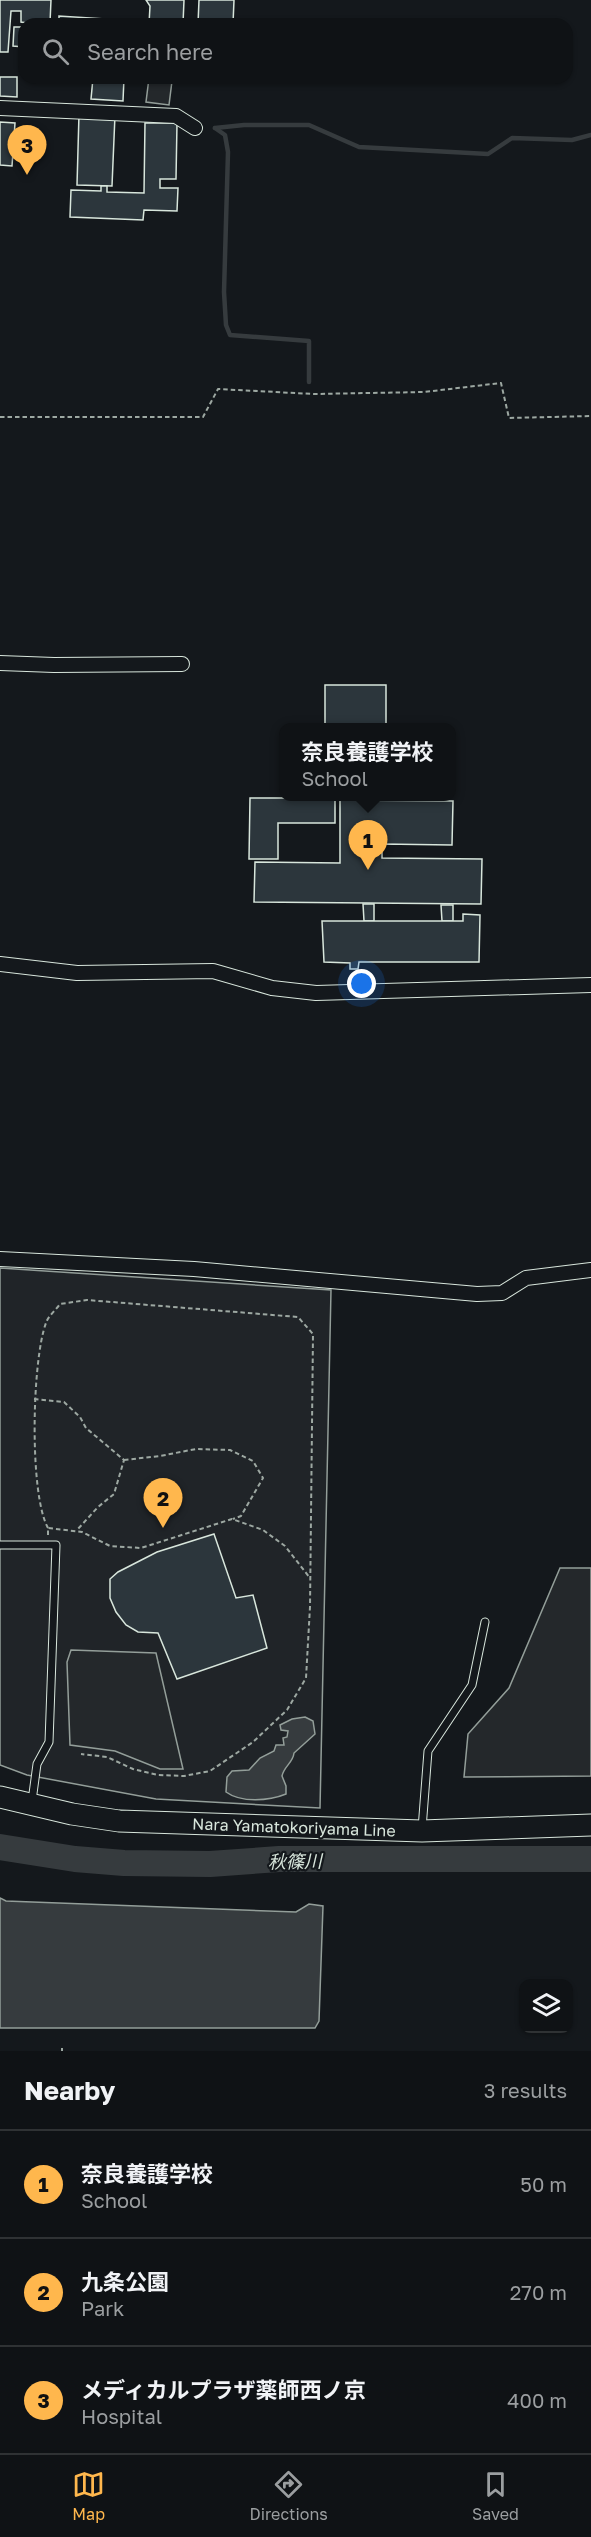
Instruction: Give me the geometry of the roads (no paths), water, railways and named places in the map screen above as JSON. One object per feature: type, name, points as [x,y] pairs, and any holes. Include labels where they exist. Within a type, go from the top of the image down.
[{"type":"main road","name":"Nara Yamatokoriyama Line","points":[[0,1797],[32,1806],[119,1821],[422,1831],[591,1825]]},
{"type":"street","points":[[0,108],[176,116],[195,128]]},
{"type":"street","points":[[0,663],[182,664]]},
{"type":"street","points":[[0,964],[77,973],[213,971],[272,988],[316,993],[591,985]]},
{"type":"street","points":[[0,1258],[194,1269],[477,1294],[502,1293],[526,1278],[591,1270]]},
{"type":"lane","points":[[0,1545],[56,1545],[49,1742],[36,1764],[32,1806]]},
{"type":"lane","points":[[422,1831],[429,1750],[472,1685],[485,1622]]},
{"type":"waterway","points":[[215,128],[244,125],[309,125],[359,147],[488,154],[512,138],[572,140],[591,135]]},
{"type":"waterway","points":[[215,128],[225,135],[228,152],[224,292],[226,325],[230,335],[309,341],[309,382]]},
{"type":"waterway","name":"秋篠川","points":[[0,1847],[75,1859],[124,1863],[210,1864],[279,1859],[591,1859]]},
{"type":"place","name":"メディカルプラザ薬師西ノ京","points":[[27,175]]},
{"type":"place","name":"奈良養護学校","points":[[368,870]]},
{"type":"place","name":"九条公園","points":[[163,1528]]}]
